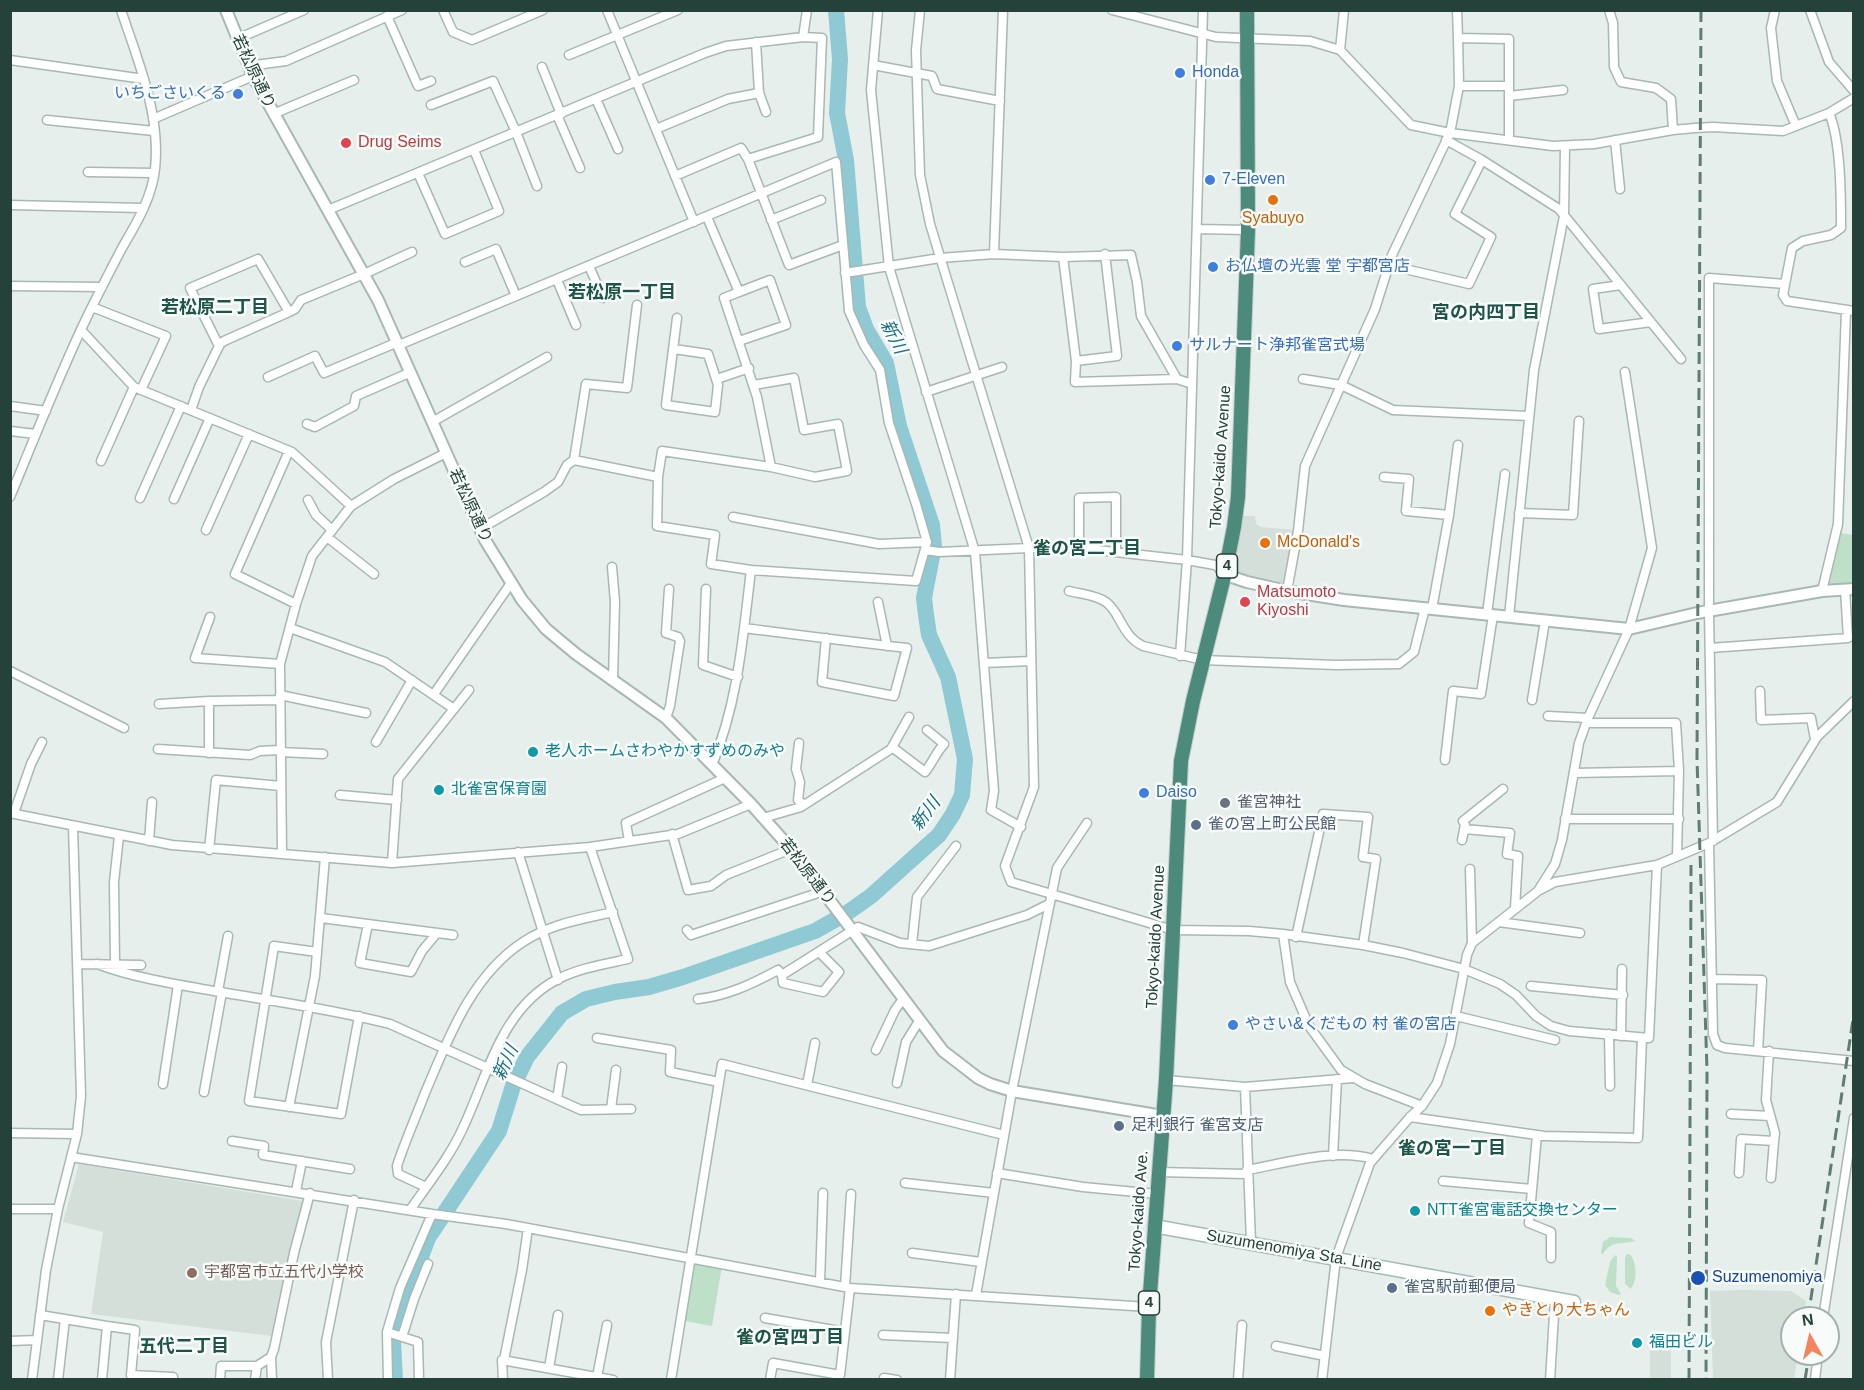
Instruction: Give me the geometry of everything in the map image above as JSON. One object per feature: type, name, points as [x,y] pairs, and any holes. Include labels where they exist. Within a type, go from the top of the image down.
[{"type":"highway","name":"Tokyo-kaido Avenue","points":[[1163,1116],[1183,748],[1225,573],[1238,496],[1248,230],[1247,10]]},
{"type":"highway","name":"Tokyo-kaido Ave.","points":[[1147,1380],[1149,1306],[1163,1116]]},
{"type":"main road","name":"Suzumenomiya Sta. Line","points":[[1154,1226],[1574,1302]]},
{"type":"street","points":[[10,497],[81,330],[152,186],[156,149],[153,119],[144,79],[121,10]]},
{"type":"street","name":"若松原通り","points":[[226,10],[250,71],[378,300],[480,529],[511,583],[546,628],[576,654],[666,718],[751,804],[791,849],[848,925]]},
{"type":"street","points":[[237,39],[304,10]]},
{"type":"street","points":[[153,119],[250,71],[286,61],[402,10]]},
{"type":"street","points":[[443,10],[453,32],[472,40],[543,10]]},
{"type":"street","points":[[607,10],[694,222]]},
{"type":"street","points":[[569,55],[678,10]]},
{"type":"street","points":[[803,37],[807,10]]},
{"type":"street","points":[[878,10],[871,90],[889,267],[975,552],[994,791],[991,810],[1021,827]]},
{"type":"street","points":[[920,10],[916,50],[920,175],[930,224],[1029,548],[1034,787],[1005,866],[1011,882],[1173,930],[1282,934],[1363,945],[1464,969],[1500,984],[1516,995],[1536,1016],[1551,1026],[1649,1038],[1656,865]]},
{"type":"street","points":[[994,254],[1003,10]]},
{"type":"street","points":[[1112,10],[1216,37],[1310,41],[1340,50],[1411,125],[1448,136],[1565,146],[1674,130],[1713,127],[1783,131],[1829,113],[1854,98]]},
{"type":"street","points":[[1180,656],[1187,560],[1203,10]]},
{"type":"street","points":[[1340,50],[1344,10]]},
{"type":"street","points":[[1287,591],[1298,531],[1305,466],[1375,309],[1388,265],[1448,136],[1459,86],[1457,10]]},
{"type":"street","points":[[1609,10],[1613,23],[1614,67],[1621,82],[1656,88],[1671,99],[1674,130]]},
{"type":"street","points":[[1775,10],[1772,27],[1777,81],[1797,126]]},
{"type":"street","points":[[1810,10],[1829,62],[1854,90]]},
{"type":"street","points":[[387,16],[418,86],[431,81]]},
{"type":"street","points":[[328,210],[726,46],[803,37],[822,38],[818,137],[748,159]]},
{"type":"street","points":[[1458,38],[1509,39],[1509,140]]},
{"type":"street","points":[[756,42],[759,93],[766,112]]},
{"type":"street","points":[[10,60],[144,79]]},
{"type":"street","points":[[873,65],[932,76],[937,89],[1000,101]]},
{"type":"street","points":[[542,67],[579,168]]},
{"type":"street","points":[[273,114],[354,80]]},
{"type":"street","points":[[431,105],[493,81],[537,186]]},
{"type":"street","points":[[1459,86],[1509,86]]},
{"type":"street","points":[[1509,96],[1563,90]]},
{"type":"street","points":[[656,129],[728,99],[759,93]]},
{"type":"street","points":[[596,99],[618,149]]},
{"type":"street","points":[[1822,591],[1838,524],[1850,311],[1787,301],[1783,295],[1792,248],[1803,241],[1831,235],[1841,228],[1836,140],[1834,124],[1829,113]]},
{"type":"street","points":[[47,120],[154,131]]},
{"type":"street","points":[[1448,136],[1559,209],[1681,359]]},
{"type":"street","points":[[1615,140],[1620,189]]},
{"type":"street","points":[[1509,617],[1534,370],[1564,216],[1565,146]]},
{"type":"street","points":[[675,176],[741,148],[748,159],[789,265],[843,245]]},
{"type":"street","points":[[417,173],[445,234],[499,211],[474,150]]},
{"type":"street","points":[[1388,265],[1468,284],[1491,237],[1455,214],[1482,160]]},
{"type":"street","points":[[268,377],[315,356],[324,373],[557,280],[836,162],[843,245],[851,272],[849,311],[864,345],[880,370],[889,423],[930,548],[916,581],[751,570],[711,564],[715,536],[657,526],[658,477],[662,451],[771,467],[815,477],[847,471],[838,424],[804,430],[794,378],[754,385]]},
{"type":"street","points":[[88,172],[154,173]]},
{"type":"street","points":[[771,220],[820,200]]},
{"type":"street","points":[[10,205],[143,208]]},
{"type":"street","points":[[707,217],[739,292]]},
{"type":"street","points":[[1197,229],[1248,230]]},
{"type":"street","points":[[465,262],[496,249],[516,296]]},
{"type":"street","points":[[191,410],[199,387],[219,346],[224,341],[295,309],[301,300],[412,252]]},
{"type":"street","points":[[851,272],[940,258],[994,254],[1062,257],[1131,255],[1141,316],[1177,378]]},
{"type":"street","points":[[1076,361],[1118,356],[1105,254]]},
{"type":"street","points":[[1062,257],[1076,361],[1075,382],[1177,378],[1192,384]]},
{"type":"street","points":[[219,346],[190,288],[258,259],[289,312]]},
{"type":"street","points":[[589,266],[603,298]]},
{"type":"street","points":[[1785,284],[1709,278],[1713,1034],[1717,1045],[1725,1048],[1854,1061]]},
{"type":"street","points":[[557,280],[576,325]]},
{"type":"street","points":[[739,341],[786,325],[770,280],[724,298],[754,385],[771,467]]},
{"type":"street","points":[[1621,285],[1593,289],[1599,329],[1651,322]]},
{"type":"street","points":[[10,286],[102,287]]},
{"type":"street","points":[[480,529],[558,482],[567,465],[574,460],[586,384],[627,388],[637,306]]},
{"type":"street","points":[[92,307],[166,336],[101,461]]},
{"type":"street","points":[[674,349],[708,354],[718,385],[716,412],[666,405],[677,318]]},
{"type":"street","points":[[81,330],[138,389],[289,451],[351,506]]},
{"type":"street","points":[[432,422],[547,357]]},
{"type":"street","points":[[926,392],[1002,367]]},
{"type":"street","points":[[717,379],[749,368]]},
{"type":"street","points":[[307,424],[315,427],[354,406],[356,396],[411,372]]},
{"type":"street","points":[[1538,891],[1555,864],[1562,840],[1579,743],[1629,629],[1652,548],[1625,372]]},
{"type":"street","points":[[1303,380],[1341,385],[1393,410],[1529,416]]},
{"type":"street","points":[[10,406],[46,411]]},
{"type":"street","points":[[140,498],[181,406]]},
{"type":"street","points":[[174,499],[210,418]]},
{"type":"street","points":[[1519,513],[1573,516],[1579,421]]},
{"type":"street","points":[[10,431],[36,434]]},
{"type":"street","points":[[206,530],[249,434]]},
{"type":"street","points":[[1069,591],[1100,599],[1108,604],[1135,642],[1180,656],[1203,660],[1336,665],[1400,664],[1414,652],[1428,608],[1449,515],[1458,445]]},
{"type":"street","points":[[289,451],[235,574],[296,604]]},
{"type":"street","points":[[282,854],[280,664],[312,556],[351,506],[394,479],[446,453]]},
{"type":"street","points":[[574,460],[658,477]]},
{"type":"street","points":[[1445,760],[1453,691],[1481,694],[1505,474]]},
{"type":"street","points":[[1384,477],[1409,479],[1406,511],[1449,515]]},
{"type":"street","points":[[1079,548],[1079,498],[1116,497],[1116,552]]},
{"type":"street","points":[[308,500],[330,533],[374,574]]},
{"type":"street","points":[[733,517],[879,544],[975,552],[1029,548],[1079,548],[1187,560],[1215,565],[1229,576],[1247,582],[1344,600],[1629,629],[1709,611],[1822,591],[1850,589],[1848,638],[1710,648]]},
{"type":"street","points":[[612,567],[615,602],[613,679]]},
{"type":"street","points":[[712,765],[722,743],[738,676],[751,570]]},
{"type":"street","points":[[434,694],[511,583]]},
{"type":"street","points":[[666,718],[680,641],[678,637],[666,633],[669,589]]},
{"type":"street","points":[[706,589],[703,665],[738,676]]},
{"type":"street","points":[[878,602],[887,646]]},
{"type":"street","points":[[210,617],[195,658],[280,664]]},
{"type":"street","points":[[1532,700],[1545,621]]},
{"type":"street","points":[[290,628],[385,662],[454,709]]},
{"type":"street","points":[[744,628],[826,638],[887,646],[907,648],[894,696],[822,682],[826,638]]},
{"type":"street","points":[[984,663],[1031,661]]},
{"type":"street","points":[[10,671],[124,728]]},
{"type":"street","points":[[376,742],[412,680]]},
{"type":"street","points":[[392,863],[398,779],[469,690]]},
{"type":"street","points":[[1760,691],[1761,720],[1811,718],[1815,739]]},
{"type":"street","points":[[159,704],[280,698],[366,713]]},
{"type":"street","points":[[209,701],[209,753]]},
{"type":"street","points":[[1472,943],[1538,891],[1555,882],[1656,865],[1711,842],[1778,802],[1815,739],[1854,701]]},
{"type":"street","points":[[1548,716],[1587,721],[1676,723],[1679,771],[1677,855]]},
{"type":"street","points":[[763,818],[804,805],[892,747],[909,717]]},
{"type":"street","points":[[892,747],[925,772],[933,762],[934,754],[944,744],[927,730]]},
{"type":"street","points":[[42,742],[12,813],[119,836],[209,850],[392,863],[590,847],[678,834],[751,804]]},
{"type":"street","points":[[800,743],[796,769],[800,782],[798,800],[804,805]]},
{"type":"street","points":[[158,749],[250,756],[260,751],[323,754]]},
{"type":"street","points":[[1574,774],[1679,771]]},
{"type":"street","points":[[629,841],[626,824],[725,778]]},
{"type":"street","points":[[209,850],[216,780],[281,786]]},
{"type":"street","points":[[1462,840],[1463,820],[1503,789]]},
{"type":"street","points":[[340,795],[396,800]]},
{"type":"street","points":[[149,841],[152,802]]},
{"type":"street","points":[[1296,937],[1323,814],[1368,817],[1364,857],[1376,859],[1363,945]]},
{"type":"street","points":[[1565,819],[1679,819]]},
{"type":"street","points":[[975,1295],[1051,893],[1057,868],[1087,823]]},
{"type":"street","points":[[32,1380],[46,1270],[58,1209],[77,1134],[81,1096],[73,826]]},
{"type":"street","points":[[1464,829],[1510,833],[1507,854],[1518,855],[1515,909]]},
{"type":"street","points":[[672,834],[688,890],[711,886],[726,875],[791,849]]},
{"type":"street","points":[[115,964],[114,882],[119,836]]},
{"type":"street","points":[[912,944],[917,897],[956,846]]},
{"type":"street","points":[[410,1210],[454,1145],[498,1042],[510,1022],[529,1000],[558,980],[586,969],[628,959],[590,847]]},
{"type":"street","points":[[518,852],[558,980]]},
{"type":"street","points":[[290,1107],[315,976],[325,857]]},
{"type":"street","points":[[1322,1380],[1336,1258],[1370,1163],[1422,1106],[1437,1083],[1450,1044],[1464,969],[1472,943],[1470,869]]},
{"type":"street","points":[[687,930],[691,935],[824,891]]},
{"type":"street","points":[[848,925],[900,943],[929,946],[1027,915],[1049,904]]},
{"type":"street","points":[[426,1187],[398,1174],[397,1166],[457,1020],[494,968],[524,941],[562,923],[613,912]]},
{"type":"street","points":[[321,918],[453,935]]},
{"type":"street","points":[[1499,922],[1580,933]]},
{"type":"street","points":[[368,924],[360,963],[411,972],[422,951],[437,933]]},
{"type":"street","points":[[782,975],[819,952],[848,925]]},
{"type":"street","points":[[848,925],[943,1051],[954,1061],[990,1084],[1012,1091],[1163,1116]]},
{"type":"street","points":[[1282,934],[1290,982],[1309,1026],[1341,1070],[1353,1078],[1422,1106]]},
{"type":"street","points":[[204,1092],[228,936]]},
{"type":"street","points":[[317,952],[274,946],[249,1101],[341,1114],[359,1016]]},
{"type":"street","points":[[698,999],[713,998],[750,985],[778,970],[782,975],[783,983],[824,992],[839,972],[819,952]]},
{"type":"street","points":[[77,964],[141,964]]},
{"type":"street","points":[[97,964],[122,973],[178,985],[359,1016],[390,1024],[581,1110],[631,1109]]},
{"type":"street","points":[[1621,1036],[1622,969]]},
{"type":"street","points":[[1712,980],[1762,980],[1758,1051]]},
{"type":"street","points":[[163,1084],[178,985]]},
{"type":"street","points":[[1531,986],[1623,995]]},
{"type":"street","points":[[876,1050],[895,1010],[903,999]]},
{"type":"street","points":[[1456,1016],[1555,1040]]},
{"type":"street","points":[[897,1083],[906,1042],[919,1021]]},
{"type":"street","points":[[1609,1034],[1610,1086]]},
{"type":"street","points":[[597,1038],[671,1050],[670,1072],[719,1083]]},
{"type":"street","points":[[1410,1117],[1537,1136],[1638,1138],[1642,1038]]},
{"type":"street","points":[[807,1085],[815,1043]]},
{"type":"street","points":[[1769,1052],[1766,1100],[1775,1133],[1771,1178]]},
{"type":"street","points":[[671,1380],[722,1064],[1004,1135]]},
{"type":"street","points":[[557,1099],[562,1067]]},
{"type":"street","points":[[611,1109],[616,1070]]},
{"type":"street","points":[[1166,1080],[1245,1087],[1353,1078]]},
{"type":"street","points":[[1333,1156],[1337,1079]]},
{"type":"street","points":[[1245,1087],[1251,1242]]},
{"type":"street","points":[[1731,1114],[1770,1116]]},
{"type":"street","points":[[1825,1306],[1854,1118]]},
{"type":"street","points":[[10,1133],[77,1134]]},
{"type":"street","points":[[1537,1136],[1529,1223],[1551,1233],[1551,1258]]},
{"type":"street","points":[[1739,1173],[1741,1139],[1774,1141]]},
{"type":"street","points":[[232,1142],[264,1146],[263,1155],[350,1169]]},
{"type":"street","points":[[1158,1172],[1247,1172],[1333,1156],[1358,1155],[1373,1159]]},
{"type":"street","points":[[71,1156],[528,1228],[848,1287],[1149,1306]]},
{"type":"street","points":[[296,1191],[302,1161]]},
{"type":"street","points":[[997,1173],[1083,1187],[1157,1194]]},
{"type":"street","points":[[1443,1181],[1532,1189]]},
{"type":"street","points":[[905,1183],[994,1193]]},
{"type":"street","points":[[220,1380],[220,1366],[257,1366],[270,1357],[274,1349],[294,1253],[310,1193]]},
{"type":"street","points":[[820,1282],[823,1193]]},
{"type":"street","points":[[770,1380],[773,1363],[840,1375],[848,1287],[851,1194]]},
{"type":"street","points":[[328,1380],[326,1342],[354,1200]]},
{"type":"street","points":[[10,1209],[58,1209]]},
{"type":"street","points":[[388,1380],[400,1288],[436,1214]]},
{"type":"street","points":[[502,1380],[502,1360],[504,1360],[522,1270],[528,1228]]},
{"type":"street","points":[[912,1253],[981,1262]]},
{"type":"street","points":[[395,1335],[414,1299],[428,1264]]},
{"type":"street","points":[[950,1380],[956,1294]]},
{"type":"street","points":[[1550,1380],[1555,1299]]},
{"type":"street","points":[[40,1316],[135,1330],[131,1375],[173,1377]]},
{"type":"street","points":[[549,1368],[558,1316]]},
{"type":"street","points":[[765,1318],[845,1332]]},
{"type":"street","points":[[58,1380],[65,1319]]},
{"type":"street","points":[[597,1377],[607,1325]]},
{"type":"street","points":[[1238,1380],[1242,1325]]},
{"type":"street","points":[[102,1380],[107,1326]]},
{"type":"street","points":[[395,1335],[418,1342],[419,1380]]},
{"type":"street","points":[[883,1335],[953,1338]]},
{"type":"street","points":[[10,1341],[37,1341]]},
{"type":"street","points":[[1276,1346],[1325,1356]]},
{"type":"street","points":[[270,1357],[272,1380]]},
{"type":"street","points":[[504,1360],[613,1380]]},
{"type":"street","points":[[255,1380],[257,1366]]},
{"type":"street","points":[[884,1380],[884,1378],[897,1380]]},
{"type":"shaded area","points":[[1243,516],[1255,516],[1256,524],[1261,527],[1294,530],[1285,587],[1230,570]]},
{"type":"shaded area","name":"宇都宮市立五代小学校","points":[[79,1164],[303,1201],[272,1336],[91,1314],[103,1232],[63,1222]]},
{"type":"shaded area","points":[[1710,1291],[1791,1291],[1806,1301],[1805,1306],[1780,1306],[1780,1366],[1796,1366],[1794,1379],[1713,1379]]},
{"type":"shaded area","points":[[1654,1344],[1671,1344],[1671,1379],[1650,1379],[1650,1349]]},
{"type":"green space","points":[[1841,533],[1853,535],[1853,584],[1827,587]]},
{"type":"green space","points":[[1610,1237],[1631,1238],[1635,1241],[1613,1245],[1602,1255],[1603,1242]]},
{"type":"green space","points":[[1627,1254],[1631,1255],[1635,1268],[1631,1289],[1625,1284]]},
{"type":"green space","points":[[1615,1255],[1617,1257],[1616,1286],[1621,1294],[1619,1295],[1610,1292],[1605,1285],[1610,1262]]},
{"type":"green space","points":[[694,1262],[722,1266],[712,1326],[685,1321]]},
{"type":"waterway","name":"新川","points":[[395,1380],[393,1341],[401,1311],[428,1238],[499,1131],[513,1086],[527,1057],[562,1013],[586,999],[649,987],[683,977],[815,931],[871,896],[939,835],[962,795],[965,759],[948,677],[929,635],[924,598],[934,546],[932,525],[899,426],[886,363],[866,329],[858,307],[846,160],[837,113],[840,59],[836,10]]},
{"type":"railway","points":[[1701,10],[1697,759],[1707,1070],[1706,1380]]},
{"type":"railway","points":[[1689,1380],[1691,865]]},
{"type":"railway","points":[[1810,1306],[1854,1013]]},
{"type":"railway","points":[[1805,1380],[1807,1366]]},
{"type":"place","name":"Honda","points":[[1180,73]]},
{"type":"place","name":"いちごさいくる","points":[[238,94]]},
{"type":"place","name":"Drug Seims","points":[[346,143]]},
{"type":"place","name":"7-Eleven","points":[[1210,180]]},
{"type":"place","name":"Syabuyo","points":[[1273,200]]},
{"type":"place","name":"お仏壇の光雲 堂 宇都宮店","points":[[1213,267]]},
{"type":"place","name":"サルナート浄邦雀宮式場","points":[[1177,346]]},
{"type":"place","name":"McDonald's","points":[[1265,543]]},
{"type":"place","name":"Matsumoto Kiyoshi","points":[[1245,602]]},
{"type":"place","name":"老人ホームさわやかすずめのみや","points":[[533,752]]},
{"type":"place","name":"北雀宮保育園","points":[[439,790]]},
{"type":"place","name":"Daiso","points":[[1144,793]]},
{"type":"place","name":"雀宮神社","points":[[1225,803]]},
{"type":"place","name":"雀の宮上町公民館","points":[[1196,825]]},
{"type":"place","name":"やさい&くだもの 村 雀の宮店","points":[[1233,1025]]},
{"type":"place","name":"足利銀行 雀宮支店","points":[[1119,1126]]},
{"type":"place","name":"NTT雀宮電話交換センター","points":[[1415,1211]]},
{"type":"place","name":"宇都宮市立五代小学校","points":[[192,1273]]},
{"type":"place","name":"Suzumenomiya","points":[[1698,1278]]},
{"type":"place","name":"雀宮駅前郵便局","points":[[1392,1288]]},
{"type":"place","name":"やきとり大ちゃん","points":[[1490,1311]]},
{"type":"place","name":"福田ビル","points":[[1637,1343]]},
{"type":"district","name":"若松原一丁目","points":[[622,293]]},
{"type":"district","name":"若松原二丁目","points":[[215,308]]},
{"type":"district","name":"宮の内四丁目","points":[[1486,313]]},
{"type":"district","name":"雀の宮二丁目","points":[[1087,549]]},
{"type":"district","name":"雀の宮一丁目","points":[[1452,1149]]},
{"type":"district","name":"雀の宮四丁目","points":[[790,1338]]},
{"type":"district","name":"五代二丁目","points":[[184,1347]]}]
